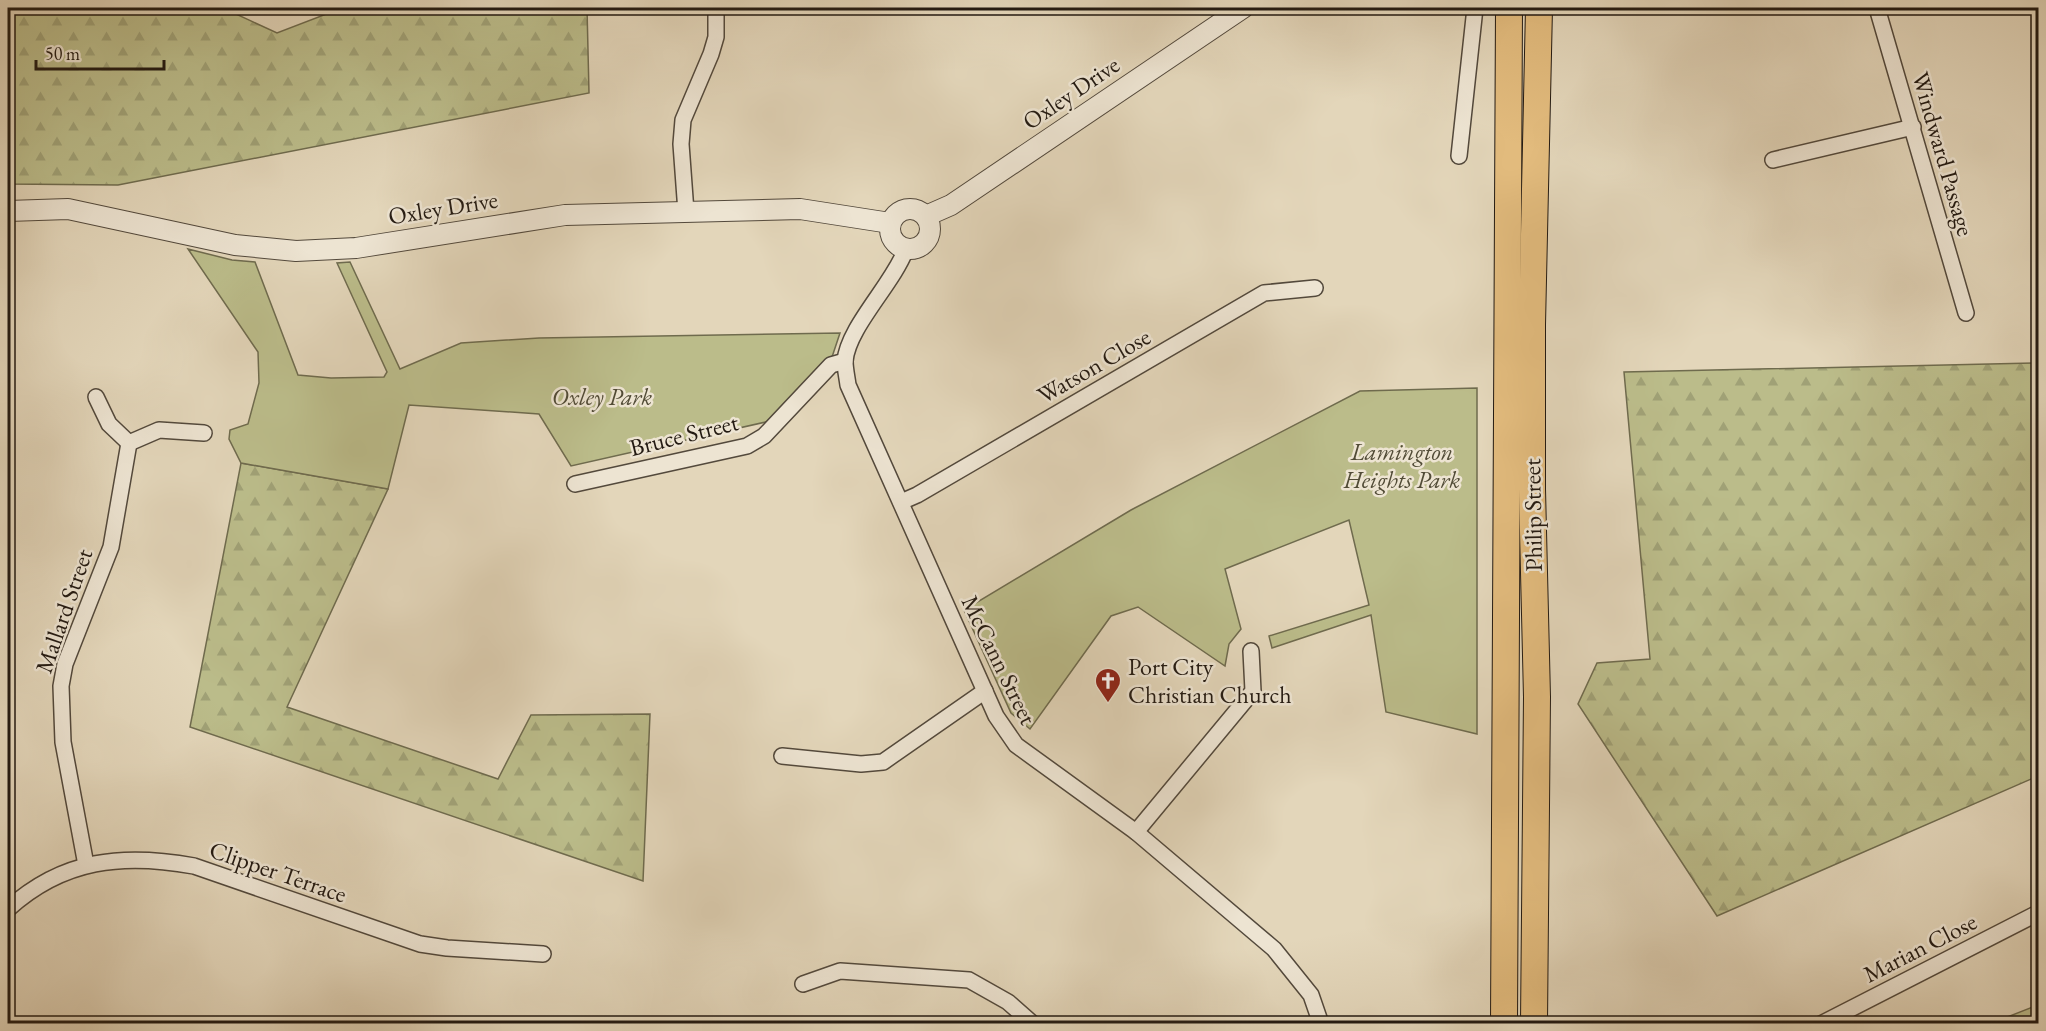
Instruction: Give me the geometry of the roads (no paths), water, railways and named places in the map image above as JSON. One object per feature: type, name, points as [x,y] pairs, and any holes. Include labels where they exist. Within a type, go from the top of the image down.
[{"type":"main road","name":"Philip Street","points":[[1504,1023],[1509,8]]},
{"type":"main road","name":"Philip Street","points":[[1534,1023],[1537,697],[1532,489],[1532,325],[1539,8]]},
{"type":"street","points":[[686,212],[681,144],[683,120],[711,54],[716,37],[716,8]]},
{"type":"street","name":"Oxley Drive","points":[[926,216],[951,205],[1243,8]]},
{"type":"street","points":[[1459,156],[1475,8]]},
{"type":"street","name":"Windward Passage","points":[[1877,8],[1965,313]]},
{"type":"street","points":[[1773,160],[1913,127]]},
{"type":"street","points":[[906,208],[914,208],[926,216],[930,230],[920,247],[906,249],[892,239],[890,222],[894,216],[906,208]]},
{"type":"street","name":"Oxley Drive","points":[[8,211],[68,209],[235,245],[296,251],[356,248],[565,215],[800,209],[890,222]]},
{"type":"street","points":[[845,361],[851,340],[900,265],[906,249]]},
{"type":"street","name":"Watson Close","points":[[901,502],[1264,293],[1315,288]]},
{"type":"street","name":"Bruce Street","points":[[575,484],[747,446],[764,436],[831,365],[845,361]]},
{"type":"street","name":"McCann Street","points":[[845,361],[848,385],[856,406],[996,716],[1016,745],[1136,832],[1274,949],[1311,995],[1321,1023]]},
{"type":"street","points":[[96,397],[109,424],[129,443],[159,430],[204,433]]},
{"type":"street","name":"Mallard Street","points":[[86,865],[63,742],[61,686],[68,654],[111,547],[129,443]]},
{"type":"street","points":[[1136,832],[1253,691],[1251,651]]},
{"type":"street","points":[[782,756],[861,764],[883,762],[985,691]]},
{"type":"street","name":"Clipper Terrace","points":[[8,909],[54,876],[86,865],[144,860],[194,866],[420,944],[543,954]]},
{"type":"street","name":"Marian Close","points":[[1821,1023],[2038,913]]},
{"type":"street","points":[[803,984],[840,971],[969,980],[1008,1002],[1033,1023]]},
{"type":"place","name":"Port City Christian Church","points":[[1108,704]]},
{"type":"park label","name":"Oxley Park","points":[[602,397]]},
{"type":"park label","name":"Lamington Heights Park","points":[[1402,466]]}]
